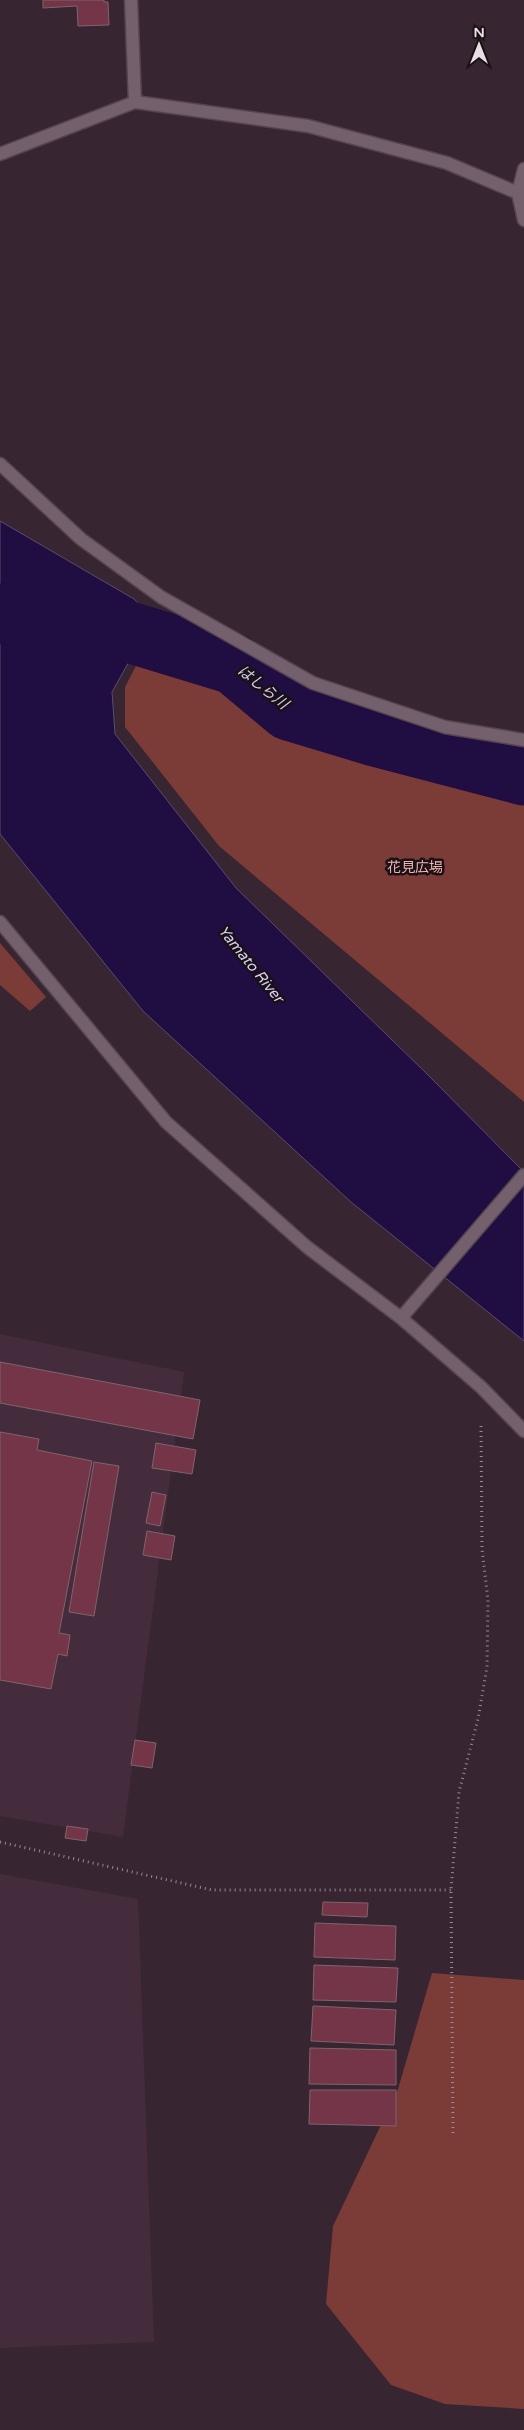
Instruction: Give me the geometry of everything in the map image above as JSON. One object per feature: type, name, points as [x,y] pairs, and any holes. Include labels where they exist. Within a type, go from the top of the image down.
[{"type":"street","points":[[131,0],[135,102]]},
{"type":"street","points":[[0,154],[135,102],[308,126],[447,163],[518,193]]},
{"type":"street","points":[[524,169],[518,193],[524,220]]},
{"type":"street","points":[[0,464],[81,538],[161,596],[313,683],[445,726],[524,740]]},
{"type":"street","points":[[0,922],[166,1122],[307,1247],[401,1318],[481,1387],[524,1431]]},
{"type":"street","points":[[401,1318],[524,1175]]},
{"type":"path","points":[[453,2133],[451,1890],[459,1792],[478,1719],[487,1667],[488,1600],[482,1549],[481,1387]]},
{"type":"path","points":[[0,1842],[212,1890],[451,1890]]},
{"type":"shaded area","points":[[0,1334],[184,1372],[123,1837],[0,1816]]},
{"type":"shaded area","points":[[0,1874],[138,1899],[154,2342],[0,2348]]},
{"type":"green space","name":"花見広場","points":[[152,649],[214,665],[231,675],[287,720],[524,781],[524,1102],[219,846],[125,727],[125,687],[138,662]]},
{"type":"green space","points":[[0,943],[46,997],[30,1011],[0,985]]},
{"type":"green space","points":[[432,1973],[524,1980],[524,2409],[445,2404],[391,2385],[326,2304],[333,2226],[398,2089]]},
{"type":"water","name":"Yamato River","points":[[0,521],[134,599],[163,632],[131,658],[112,692],[115,734],[236,888],[427,1074],[524,1172],[524,1341],[351,1202],[143,1011],[0,834]]},
{"type":"building","points":[[43,0],[104,0],[104,2],[108,2],[109,25],[78,26],[77,6],[43,8]]},
{"type":"building","points":[[0,1362],[200,1400],[193,1439],[0,1403]]},
{"type":"building","points":[[0,1432],[39,1439],[37,1450],[92,1461],[59,1633],[70,1635],[67,1656],[58,1654],[51,1689],[0,1680]]},
{"type":"building","points":[[156,1443],[196,1450],[192,1474],[152,1468]]},
{"type":"building","points":[[94,1462],[119,1466],[94,1616],[69,1612]]},
{"type":"building","points":[[152,1492],[166,1495],[160,1526],[146,1523]]},
{"type":"building","points":[[147,1531],[175,1536],[171,1560],[143,1555]]},
{"type":"building","points":[[135,1740],[156,1743],[152,1768],[131,1765]]},
{"type":"building","points":[[67,1826],[88,1829],[86,1841],[65,1838]]},
{"type":"building","points":[[323,1902],[368,1903],[367,1917],[322,1915]]},
{"type":"building","points":[[315,1923],[396,1926],[395,1960],[314,1957]]},
{"type":"building","points":[[314,1965],[398,1968],[396,2002],[313,2000]]},
{"type":"building","points":[[313,2006],[396,2010],[394,2045],[311,2041]]},
{"type":"building","points":[[310,2048],[396,2050],[396,2085],[309,2084]]},
{"type":"building","points":[[310,2090],[396,2090],[396,2126],[309,2124]]},
{"type":"waterway","name":"はしら川","points":[[0,614],[73,615],[234,664],[289,710],[375,736],[524,775]]}]
